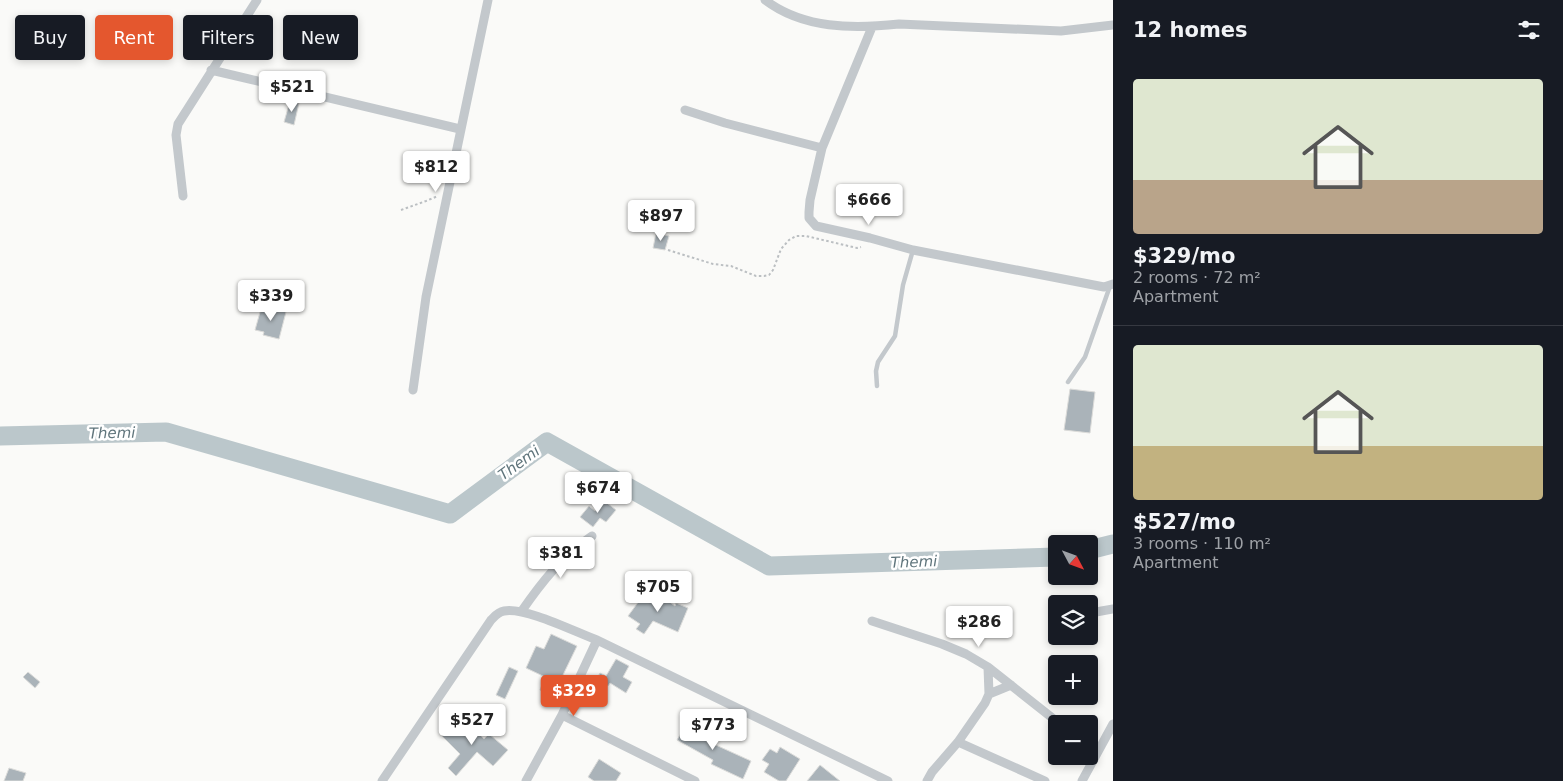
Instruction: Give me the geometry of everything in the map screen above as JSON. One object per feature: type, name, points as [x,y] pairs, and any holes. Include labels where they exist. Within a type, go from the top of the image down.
[{"type":"street","points":[[183,196],[176,135],[178,124],[256,0]]},
{"type":"street","points":[[413,390],[426,297],[488,0]]},
{"type":"street","points":[[765,0],[779,10],[802,20],[835,25],[872,27],[899,24],[1060,31],[1113,25]]},
{"type":"street","points":[[872,27],[822,148],[810,200],[809,218],[816,226],[913,250],[1104,287],[1112,285]]},
{"type":"street","points":[[211,70],[460,129]]},
{"type":"street","points":[[686,110],[725,123],[822,148]]},
{"type":"street","points":[[520,612],[542,581],[576,547],[592,536]]},
{"type":"street","points":[[1098,612],[1113,609]]},
{"type":"street","points":[[382,781],[491,620],[497,614],[504,611],[520,612],[547,620],[597,640],[888,781]]},
{"type":"street","points":[[872,621],[966,654],[988,667],[1048,715]]},
{"type":"street","points":[[526,781],[562,715],[597,640]]},
{"type":"street","points":[[927,781],[932,772],[958,742],[985,703],[989,694],[988,667]]},
{"type":"street","points":[[989,694],[1010,685]]},
{"type":"street","points":[[562,715],[694,781]]},
{"type":"street","points":[[1098,750],[1113,724]]},
{"type":"street","points":[[958,742],[1045,781]]},
{"type":"street","points":[[1082,781],[1090,765]]},
{"type":"lane","points":[[877,386],[876,371],[878,362],[895,336],[904,285],[913,250]]},
{"type":"lane","points":[[1068,382],[1085,357],[1112,285]]},
{"type":"path","points":[[401,210],[426,201],[448,190]]},
{"type":"path","points":[[668,250],[705,262],[731,266],[756,276],[764,276],[769,275],[773,270],[781,249],[789,240],[796,236],[806,236],[858,248],[870,238]]},
{"type":"building","points":[[290,101],[299,103],[294,125],[284,122]]},
{"type":"building","points":[[656,233],[669,236],[665,250],[653,248]]},
{"type":"building","points":[[262,305],[286,312],[279,339],[263,335],[264,332],[255,330]]},
{"type":"building","points":[[1070,389],[1095,392],[1090,433],[1064,430]]},
{"type":"building","points":[[603,500],[616,510],[606,522],[600,518],[593,527],[580,517],[589,506],[595,511]]},
{"type":"building","points":[[655,591],[675,606],[676,603],[688,608],[678,632],[653,621],[644,634],[636,629],[640,624],[628,616],[645,593],[650,597]]},
{"type":"building","points":[[551,634],[577,646],[562,677],[565,679],[557,697],[540,690],[545,677],[526,668],[536,646],[544,649]]},
{"type":"building","points":[[616,659],[629,666],[623,677],[632,682],[626,693],[610,683],[608,686],[596,680],[600,673],[606,676]]},
{"type":"building","points":[[509,667],[518,671],[505,699],[496,695]]},
{"type":"building","points":[[28,672],[40,682],[35,688],[23,677]]},
{"type":"building","points":[[457,721],[462,726],[467,722],[484,739],[489,734],[508,750],[493,766],[477,752],[456,776],[448,768],[460,754],[442,736]]},
{"type":"building","points":[[688,721],[711,733],[707,741],[751,761],[743,779],[711,764],[713,760],[677,740]]},
{"type":"building","points":[[780,747],[800,759],[786,781],[779,781],[764,772],[769,764],[762,760],[770,749],[777,753]]},
{"type":"building","points":[[599,759],[621,773],[616,781],[594,781],[588,777]]},
{"type":"building","points":[[820,765],[840,781],[807,781]]},
{"type":"building","points":[[9,768],[26,773],[23,781],[4,781]]},
{"type":"waterway","name":"Themi","points":[[0,436],[166,432],[450,514],[547,442],[769,566],[1048,557]]},
{"type":"waterway","name":"Themi","points":[[1098,548],[1113,544]]}]
